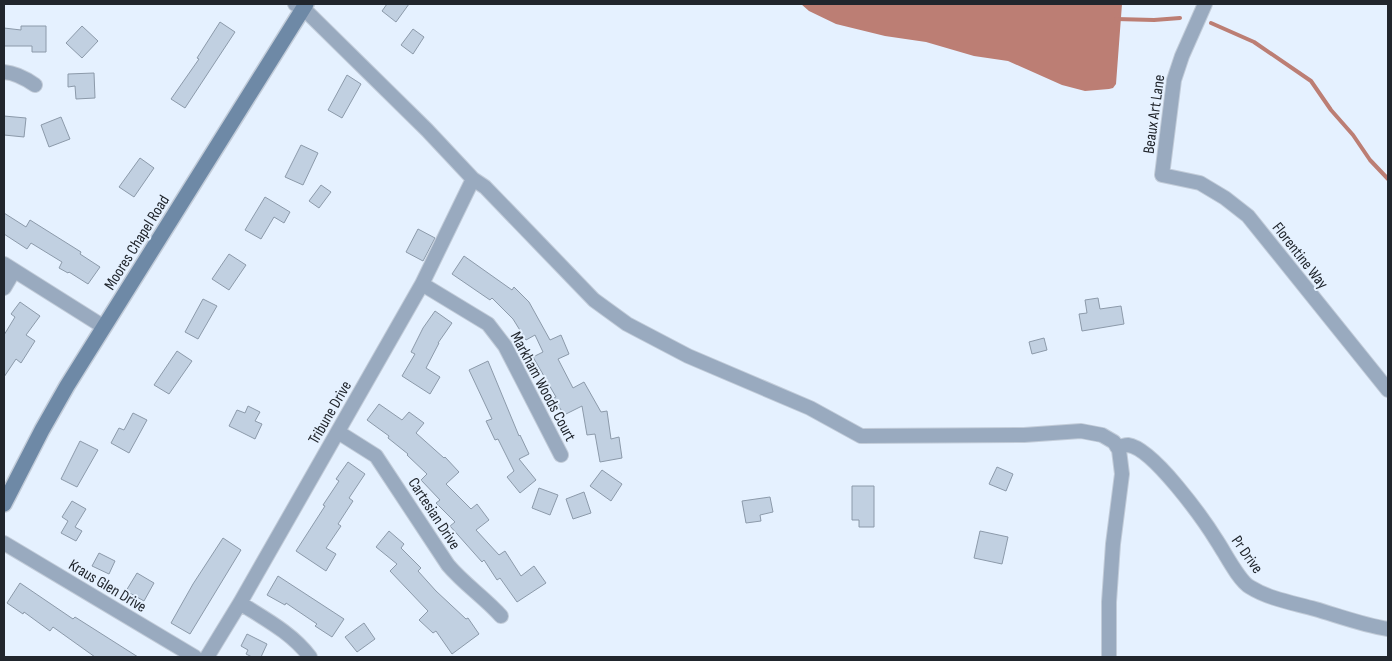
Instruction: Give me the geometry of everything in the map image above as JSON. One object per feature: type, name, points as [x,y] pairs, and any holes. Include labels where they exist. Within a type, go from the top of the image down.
[{"type":"main road","name":"Moores Chapel Road","points":[[4,504],[42,430],[301,5]]},
{"type":"street","name":"Beaux Art Lane","points":[[1162,174],[1174,80],[1182,56],[1206,4]]},
{"type":"street","points":[[301,5],[427,130],[473,179],[485,187],[594,300],[627,324],[688,356],[810,408],[861,436],[1024,435],[1081,431],[1102,435],[1114,442],[1119,450],[1122,474],[1113,544],[1108,657]]},
{"type":"street","points":[[4,72],[26,78],[35,85]]},
{"type":"street","name":"Florentine Way","points":[[1162,174],[1200,183],[1225,198],[1248,216],[1388,390]]},
{"type":"street","name":"Tribune Drive","points":[[207,657],[240,603],[422,284],[473,179]]},
{"type":"street","points":[[4,288],[9,267],[104,327]]},
{"type":"street","name":"Markham Woods Court","points":[[422,284],[488,324],[495,332],[505,346],[561,455]]},
{"type":"street","name":"Cartesian Drive","points":[[338,432],[376,456],[448,565],[501,616]]},
{"type":"street","name":"Pr Drive","points":[[1117,447],[1128,445],[1143,452],[1168,475],[1186,496],[1248,587],[1274,598],[1371,626],[1388,629]]},
{"type":"street","name":"Kraus Glen Drive","points":[[4,543],[195,657]]},
{"type":"street","points":[[240,603],[283,630],[310,657]]},
{"type":"shaded area","points":[[801,4],[1122,4],[1116,84],[1113,88],[1109,89],[1085,91],[1062,85],[1008,61],[974,56],[926,42],[885,36],[836,24],[809,11]]},
{"type":"building","points":[[387,4],[409,4],[396,22],[382,11]]},
{"type":"building","points":[[220,22],[235,32],[185,108],[171,99],[199,59],[197,58]]},
{"type":"building","points":[[21,26],[46,26],[46,52],[32,52],[32,46],[4,46],[4,28],[21,30]]},
{"type":"building","points":[[82,26],[98,41],[82,58],[66,43]]},
{"type":"building","points":[[413,29],[424,37],[413,54],[401,45]]},
{"type":"building","points":[[94,73],[95,98],[76,99],[75,86],[68,87],[68,74]]},
{"type":"building","points":[[347,75],[361,84],[342,118],[328,110]]},
{"type":"building","points":[[4,116],[26,118],[24,137],[4,135]]},
{"type":"building","points":[[61,117],[70,139],[49,147],[41,125]]},
{"type":"building","points":[[301,145],[318,153],[303,185],[285,177]]},
{"type":"building","points":[[140,158],[154,168],[134,197],[119,187]]},
{"type":"building","points":[[321,185],[331,192],[319,208],[309,201]]},
{"type":"building","points":[[265,197],[290,212],[284,223],[274,217],[261,239],[245,230]]},
{"type":"building","points":[[4,213],[26,227],[30,220],[81,252],[80,254],[100,267],[88,284],[59,268],[62,262],[31,243],[27,249],[4,234]]},
{"type":"building","points":[[418,229],[435,238],[423,261],[406,252]]},
{"type":"building","points":[[229,254],[246,265],[229,290],[212,279]]},
{"type":"building","points":[[464,256],[512,290],[514,287],[529,302],[550,340],[561,335],[569,354],[558,359],[573,388],[584,382],[601,412],[607,411],[611,439],[619,437],[622,458],[600,462],[595,434],[587,435],[582,406],[564,415],[533,357],[543,352],[535,335],[526,340],[513,319],[492,298],[490,300],[452,274]]},
{"type":"building","points":[[1098,298],[1100,309],[1121,306],[1124,324],[1082,331],[1079,314],[1087,313],[1085,300]]},
{"type":"building","points":[[203,299],[217,306],[198,339],[185,332]]},
{"type":"building","points":[[20,302],[40,316],[26,335],[35,341],[21,363],[16,359],[4,377],[4,335],[15,317],[11,314]]},
{"type":"building","points":[[435,311],[452,323],[438,343],[426,368],[440,377],[430,394],[402,376],[415,354],[411,352],[423,328]]},
{"type":"building","points":[[1044,338],[1047,350],[1032,354],[1029,342]]},
{"type":"building","points":[[177,351],[192,361],[169,394],[154,385]]},
{"type":"building","points":[[488,361],[519,436],[529,454],[519,459],[536,480],[520,493],[507,477],[514,471],[498,439],[495,440],[486,421],[492,419],[469,370]]},
{"type":"building","points":[[379,404],[402,420],[409,412],[424,423],[416,433],[445,457],[459,472],[446,484],[471,509],[477,504],[489,520],[476,530],[499,555],[505,551],[521,576],[534,566],[546,583],[517,602],[500,578],[497,580],[484,560],[482,562],[450,526],[455,522],[436,503],[440,500],[421,480],[427,474],[408,454],[388,438],[389,436],[367,420]]},
{"type":"building","points":[[248,406],[260,412],[255,421],[262,424],[255,439],[229,426],[237,410],[245,413]]},
{"type":"building","points":[[133,413],[147,420],[129,453],[111,443],[119,428],[124,430]]},
{"type":"building","points":[[80,441],[98,450],[77,487],[61,479]]},
{"type":"building","points":[[348,462],[365,474],[349,498],[353,501],[338,524],[341,526],[326,548],[336,554],[326,571],[296,551],[325,506],[323,505],[339,481],[336,479]]},
{"type":"building","points":[[997,467],[1013,474],[1006,491],[989,484]]},
{"type":"building","points":[[602,470],[622,484],[611,501],[590,486]]},
{"type":"building","points":[[852,486],[874,486],[874,527],[859,527],[859,520],[852,520]]},
{"type":"building","points":[[539,488],[558,495],[550,515],[532,508]]},
{"type":"building","points":[[584,492],[591,513],[573,519],[566,499]]},
{"type":"building","points":[[770,497],[773,512],[760,515],[761,521],[746,523],[742,501]]},
{"type":"building","points":[[72,501],[86,509],[75,527],[82,531],[76,541],[61,533],[68,521],[62,517]]},
{"type":"building","points":[[389,531],[404,544],[401,548],[421,568],[418,571],[436,591],[466,619],[468,618],[479,634],[452,654],[436,631],[433,633],[419,620],[428,611],[390,571],[397,564],[376,547]]},
{"type":"building","points":[[980,531],[1008,537],[1002,564],[974,558]]},
{"type":"building","points":[[223,538],[241,550],[190,634],[171,623],[193,584]]},
{"type":"building","points":[[99,553],[115,561],[109,574],[92,566]]},
{"type":"building","points":[[137,573],[154,583],[144,601],[126,591]]},
{"type":"building","points":[[278,576],[344,619],[332,637],[315,626],[317,624],[286,603],[285,605],[267,595]]},
{"type":"building","points":[[20,583],[73,619],[75,617],[138,657],[95,657],[53,627],[50,631],[24,612],[23,614],[7,603]]},
{"type":"building","points":[[364,623],[375,639],[357,652],[345,637]]},
{"type":"building","points":[[247,634],[267,644],[261,657],[252,657],[246,654],[248,650],[241,646]]},
{"type":"waterway","points":[[1116,19],[1154,20],[1180,18]]},
{"type":"waterway","points":[[1211,23],[1254,42],[1311,81],[1370,160],[1388,179]]}]
